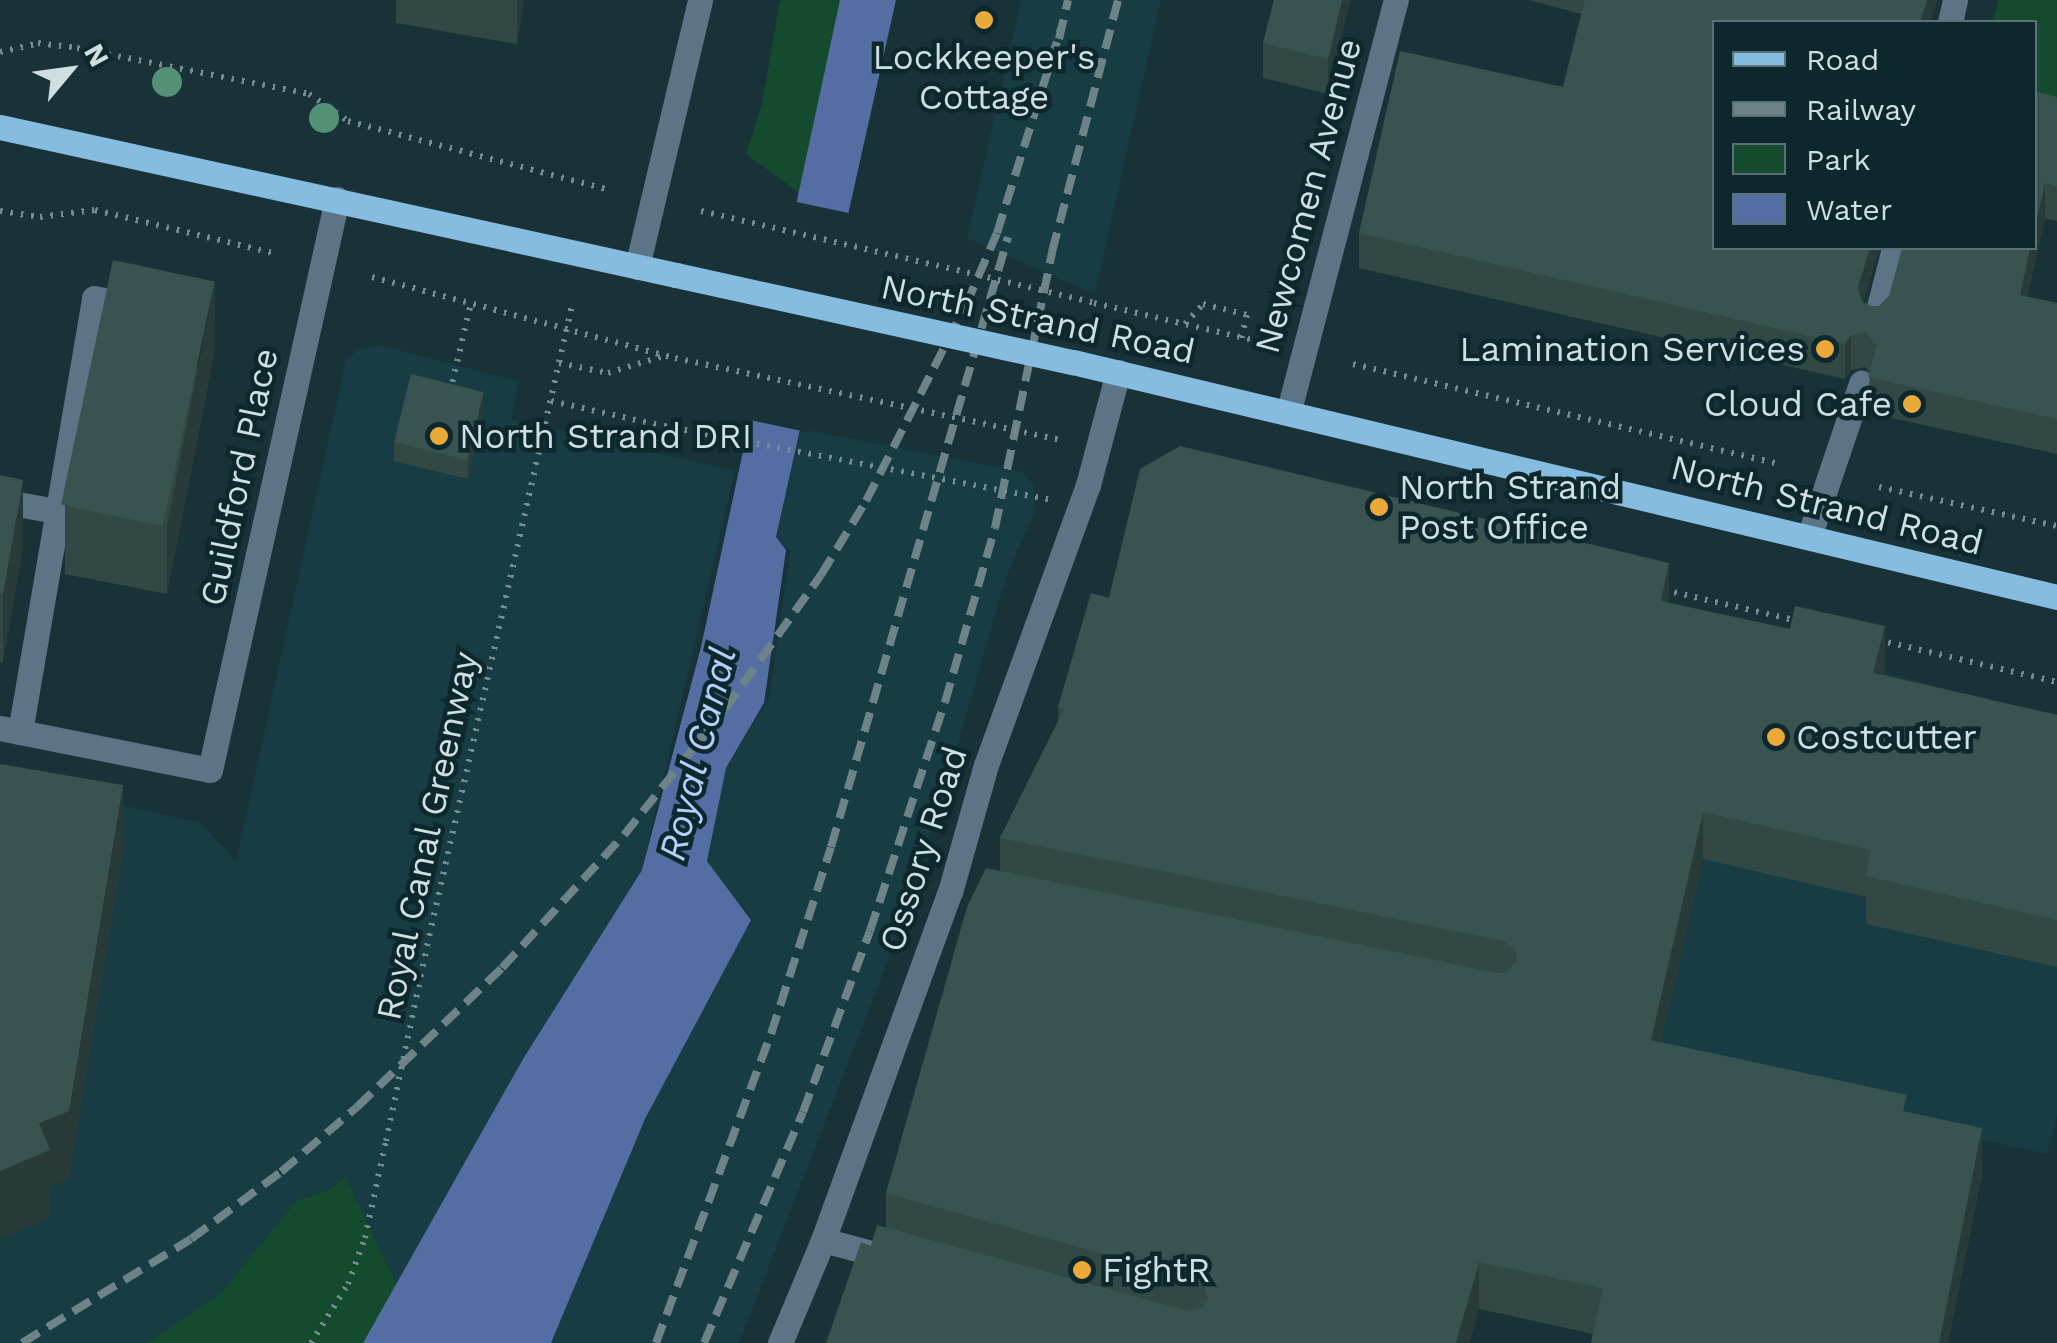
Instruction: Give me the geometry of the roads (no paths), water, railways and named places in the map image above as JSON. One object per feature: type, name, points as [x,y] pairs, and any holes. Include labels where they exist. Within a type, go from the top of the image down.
[{"type":"main road","name":"North Strand Road","points":[[0,127],[1289,410],[2057,596]]},
{"type":"street","points":[[637,266],[700,0]]},
{"type":"street","name":"Newcomen Avenue","points":[[1289,410],[1396,0]]},
{"type":"street","name":"Guildford Place","points":[[10,730],[210,770],[337,199]]},
{"type":"street","points":[[1874,326],[1893,250]]},
{"type":"street","points":[[10,730],[57,511],[94,298],[159,311]]},
{"type":"street","name":"Ossory Road","points":[[780,1343],[959,894],[986,765],[1098,452],[1118,372]]},
{"type":"street","points":[[1809,537],[1861,383]]},
{"type":"street","points":[[0,500],[57,511]]},
{"type":"street","points":[[823,1240],[915,1266]]},
{"type":"water","name":"Royal Canal","points":[[840,0],[896,0],[776,537],[786,550],[764,703],[726,768],[707,861],[751,920],[645,1119],[551,1343],[363,1343],[523,1059],[642,870],[701,647]]},
{"type":"railway","points":[[1059,39],[1068,0]]},
{"type":"railway","points":[[704,1343],[803,1112],[870,931],[945,702],[995,528],[1052,252],[1118,0]]},
{"type":"railway","points":[[22,1343],[191,1239],[281,1172],[357,1107],[502,968],[624,835],[725,709],[821,575],[866,501],[966,305],[997,233],[1061,29]]},
{"type":"railway","points":[[656,1343],[771,1034],[831,847],[1008,237]]},
{"type":"place","name":"Lockkeeper's Cottage","points":[[984,20]]},
{"type":"place","name":"Lamination Services","points":[[1825,349]]},
{"type":"place","name":"Cloud Cafe","points":[[1912,404]]},
{"type":"place","name":"North Strand DRI","points":[[439,436]]},
{"type":"place","name":"North Strand Post Office","points":[[1379,507]]},
{"type":"place","name":"Costcutter","points":[[1776,737]]},
{"type":"place","name":"FightR","points":[[1082,1270]]}]
